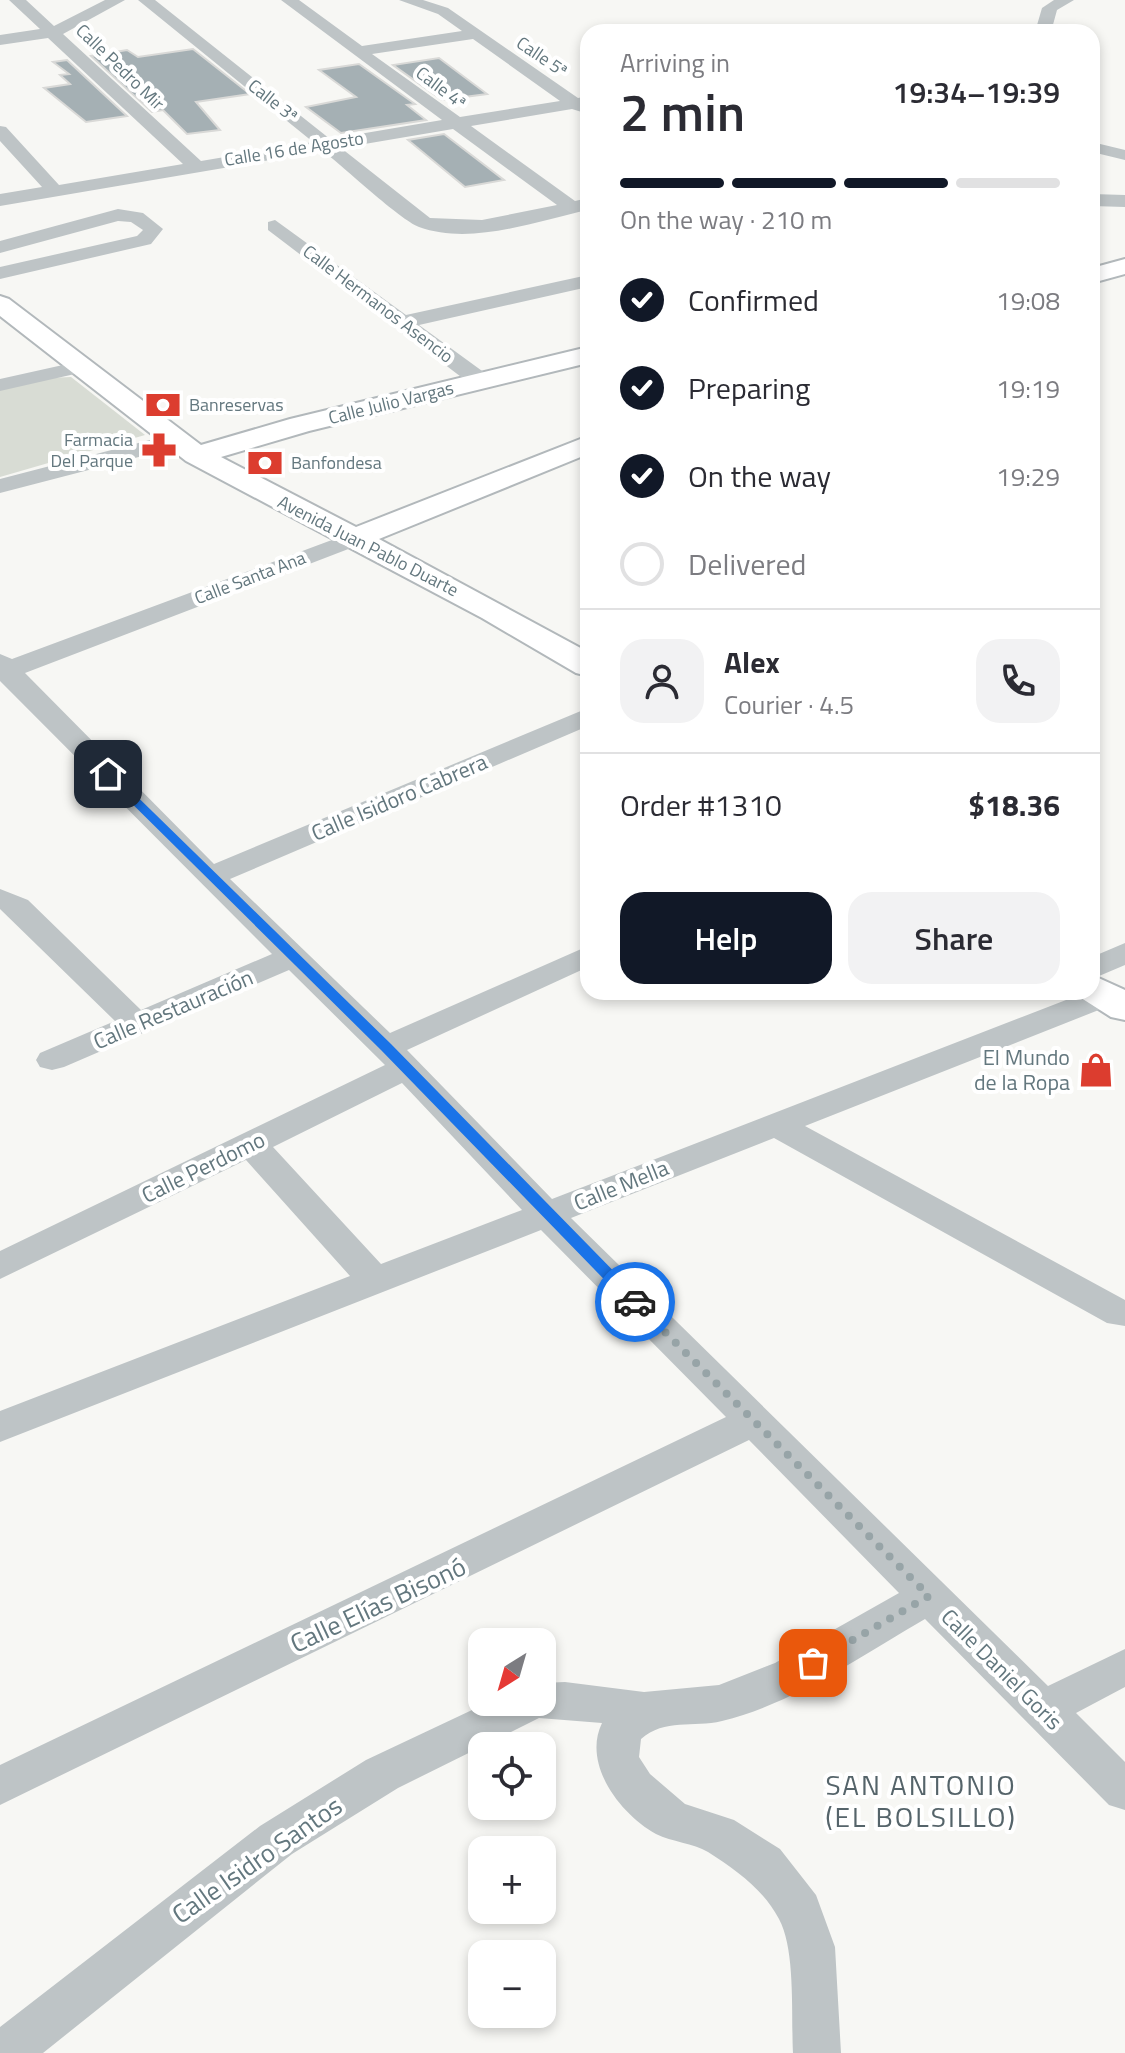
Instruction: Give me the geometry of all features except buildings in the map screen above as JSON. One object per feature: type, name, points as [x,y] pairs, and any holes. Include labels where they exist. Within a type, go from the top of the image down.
[{"type":"main road","points":[[1100,262],[1125,260]]},
{"type":"main road","points":[[1100,274],[1125,266]]},
{"type":"main road","name":"Avenida Juan Pablo Duarte","points":[[0,304],[184,448],[356,538],[580,662]]},
{"type":"main road","name":"Calle Julio Vargas","points":[[184,448],[580,357]]},
{"type":"main road","name":"Calle Santa Ana","points":[[356,538],[580,447]]},
{"type":"street","name":"Calle Pedro Mir","points":[[17,0],[195,165]]},
{"type":"street","points":[[0,40],[55,32],[117,0]]},
{"type":"street","name":"Calle 3ª","points":[[146,0],[327,143],[392,201],[423,222],[438,228],[463,228],[579,206]]},
{"type":"street","name":"Calle 4ª","points":[[289,0],[453,123],[579,206]]},
{"type":"street","name":"Calle 5ª","points":[[407,0],[443,11],[580,102]]},
{"type":"street","points":[[1045,24],[1050,8],[1066,0]]},
{"type":"street","points":[[443,11],[464,4]]},
{"type":"street","points":[[358,51],[474,34]]},
{"type":"street","name":"Calle 16 de Agosto","points":[[0,200],[327,143],[580,106]]},
{"type":"street","points":[[0,131],[53,189]]},
{"type":"street","points":[[1100,149],[1125,155]]},
{"type":"street","points":[[1100,200],[1125,201]]},
{"type":"street","points":[[0,247],[118,215],[136,217],[154,229],[144,240],[0,273]]},
{"type":"street","name":"Calle Hermanos Asencio","points":[[275,226],[481,381]]},
{"type":"street","points":[[37,238],[63,257]]},
{"type":"street","points":[[403,322],[580,283]]},
{"type":"street","points":[[0,385],[81,367]]},
{"type":"street","points":[[0,486],[184,448]]},
{"type":"street","name":"Calle Santa Ana","points":[[2,668],[356,538]]},
{"type":"street","name":"Calle Daniel Goris","points":[[2,668],[396,1058],[546,1214],[1125,1791]]},
{"type":"street","name":"Calle Isidoro Cabrera","points":[[210,877],[580,719]]},
{"type":"street","points":[[0,898],[17,906],[137,1024]]},
{"type":"street","name":"Calle Mella","points":[[1104,990],[1125,952]]},
{"type":"street","name":"Calle Restauración","points":[[52,1060],[293,957]]},
{"type":"street","name":"Calle Perdomo","points":[[0,1266],[251,1144],[396,1058],[580,959]]},
{"type":"street","name":"Calle Mella","points":[[0,1427],[775,1124],[1079,1000]]},
{"type":"street","points":[[775,1124],[1120,1314]]},
{"type":"street","points":[[251,1144],[375,1281]]},
{"type":"street","name":"Calle Elías Bisonó","points":[[0,1786],[754,1421]]},
{"type":"street","points":[[556,1700],[644,1710],[721,1703],[790,1676],[929,1596]]},
{"type":"street","points":[[1042,1710],[1125,1667]]},
{"type":"street","points":[[644,1710],[620,1731],[617,1759],[634,1788],[671,1819],[718,1834],[764,1864],[800,1910],[811,1947],[817,2053]]},
{"type":"street","name":"Calle Isidro Santos","points":[[5,2053],[276,1840],[382,1774],[502,1716]]},
{"type":"shaded area","points":[[71,377],[145,435],[0,477],[0,389],[48,378]]},
{"type":"way so far","points":[[635,1302],[929,1596],[813,1663]]},
{"type":"place","name":"Banreservas","points":[[163,405]]},
{"type":"place","name":"Farmacia Del Parque","points":[[159,450]]},
{"type":"place","name":"Banfondesa","points":[[265,463]]},
{"type":"place","name":"El Mundo de la Ropa","points":[[1096,1070]]},
{"type":"district","name":"SAN ANTONIO (EL BOLSILLO)","points":[[921,1801]]},
{"type":"route","points":[[108,774],[386,1047],[635,1302]]}]
